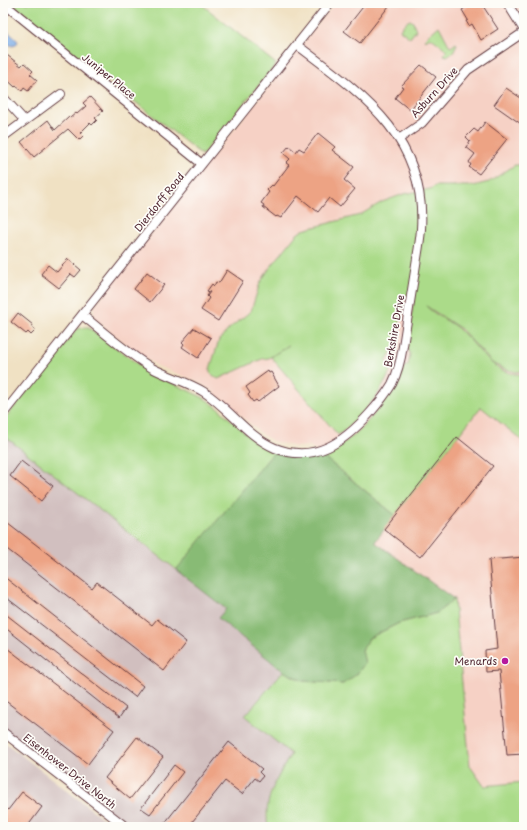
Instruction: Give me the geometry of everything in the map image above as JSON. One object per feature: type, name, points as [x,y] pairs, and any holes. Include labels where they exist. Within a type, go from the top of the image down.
[{"type":"street","name":"Juniper Place","points":[[3,3],[202,164]]},
{"type":"street","name":"Dierdorff Road","points":[[3,414],[330,3]]},
{"type":"street","points":[[506,3],[524,31]]},
{"type":"street","name":"Asburn Drive","points":[[399,139],[422,123],[468,70],[524,31]]},
{"type":"street","name":"Berkshire Drive","points":[[82,316],[145,364],[163,374],[191,385],[214,398],[262,441],[276,448],[295,453],[316,451],[330,447],[346,438],[378,403],[392,384],[400,362],[421,230],[419,191],[413,167],[399,139],[358,92],[297,45]]},
{"type":"street","points":[[3,137],[61,94]]},
{"type":"street","points":[[3,97],[24,120]]},
{"type":"street","name":"Eisenhower Drive North","points":[[3,732],[126,827]]},
{"type":"shaded area","points":[[335,3],[524,3],[524,789],[523,782],[484,786],[470,766],[454,599],[374,542],[395,515],[310,446],[296,447],[273,441],[263,435],[211,390],[196,381],[158,366],[141,356],[96,320],[94,316],[94,307],[117,277]]},
{"type":"shaded area","points":[[3,434],[226,609],[218,618],[283,671],[245,716],[291,754],[270,793],[266,815],[268,827],[126,827],[3,732]]},
{"type":"shaded area","points":[[3,741],[114,827],[3,827]]},
{"type":"green space","points":[[11,3],[200,3],[276,64],[202,155]]},
{"type":"green space","points":[[410,20],[413,22],[416,30],[410,38],[400,30],[405,23]]},
{"type":"green space","points":[[439,26],[451,47],[456,43],[457,44],[453,52],[447,56],[444,55],[447,50],[430,37],[426,41],[424,39]]},
{"type":"green space","points":[[515,165],[524,165],[524,371],[516,372],[504,369],[492,363],[504,371],[514,374],[524,374],[524,442],[481,407],[395,515],[320,454],[333,449],[344,442],[364,425],[382,404],[397,382],[401,372],[408,365],[410,354],[407,347],[414,298],[404,295],[397,343],[386,361],[391,366],[384,384],[378,394],[353,423],[338,435],[271,357],[289,345],[269,358],[262,359],[218,379],[210,373],[210,369],[219,340],[231,327],[251,311],[260,283],[269,269],[297,234],[303,230],[360,215],[382,202],[404,194],[430,189],[435,186],[473,186],[489,182]],"holes":[[[426,306],[461,329],[492,363],[458,328]]]},
{"type":"green space","points":[[86,327],[147,371],[204,398],[218,408],[255,442],[274,452],[177,570],[3,435],[3,421],[77,329]]},
{"type":"green space","points":[[274,452],[296,456],[320,454],[395,515],[375,542],[454,599],[437,613],[399,623],[369,638],[362,650],[365,663],[357,674],[343,684],[303,681],[283,671],[218,618],[226,609],[176,570]]},
{"type":"green space","points":[[454,599],[470,766],[484,786],[523,782],[524,824],[511,827],[268,827],[267,817],[269,798],[276,780],[291,754],[245,716],[283,671],[303,681],[343,684],[369,638],[399,623],[437,613]]},
{"type":"water","points":[[3,27],[18,41],[16,45],[12,46],[3,41]]},
{"type":"building","points":[[366,3],[386,3],[389,6],[360,43],[344,31]]},
{"type":"building","points":[[472,3],[481,3],[498,29],[481,40],[472,24],[469,26],[466,21],[468,20],[462,10]]},
{"type":"building","points":[[3,52],[21,66],[24,63],[33,71],[30,74],[37,80],[28,91],[24,88],[22,91],[16,86],[15,87],[3,76]]},
{"type":"building","points":[[421,65],[436,77],[410,110],[395,98],[403,87],[401,86]]},
{"type":"building","points":[[506,88],[524,100],[524,126],[494,105]]},
{"type":"building","points":[[90,97],[103,111],[95,118],[97,120],[92,125],[90,123],[80,133],[83,136],[79,140],[68,129],[34,157],[21,142],[48,120],[55,130],[69,117],[70,118],[76,113],[77,114],[86,106],[83,103]]},
{"type":"building","points":[[485,122],[507,139],[479,174],[469,167],[471,165],[469,162],[475,154],[466,147],[470,141],[466,137],[474,129],[478,132]]},
{"type":"building","points":[[318,133],[335,147],[332,150],[354,167],[344,180],[355,189],[340,207],[329,198],[318,212],[298,196],[281,218],[276,217],[263,207],[264,205],[261,203],[269,192],[267,190],[272,185],[273,186],[289,165],[286,163],[290,159],[283,153],[289,146],[296,152],[299,148],[304,151]]},
{"type":"building","points":[[68,259],[81,270],[75,277],[71,274],[59,288],[41,274],[48,265],[57,272]]},
{"type":"building","points":[[227,270],[243,281],[218,321],[201,310],[209,298],[207,296],[210,292],[207,291],[212,284],[214,286],[216,282],[219,283]]},
{"type":"building","points":[[147,272],[164,285],[150,302],[134,289]]},
{"type":"building","points":[[18,313],[33,325],[32,327],[36,330],[31,335],[28,332],[26,334],[11,322]]},
{"type":"building","points":[[194,328],[211,338],[198,358],[182,347],[184,344],[182,342]]},
{"type":"building","points":[[268,371],[269,373],[271,372],[279,386],[258,402],[256,400],[253,402],[248,395],[250,393],[246,387]]},
{"type":"building","points":[[457,437],[493,466],[420,557],[384,529]]},
{"type":"building","points":[[21,461],[53,486],[41,501],[10,476]]},
{"type":"building","points":[[3,519],[92,588],[97,582],[152,625],[157,619],[186,642],[164,671],[3,546]]},
{"type":"building","name":"Menards","points":[[524,557],[524,754],[507,755],[499,671],[486,672],[485,651],[497,649],[489,560]]},
{"type":"building","points":[[3,576],[143,686],[135,697],[3,595]]},
{"type":"building","points":[[3,612],[126,708],[119,718],[3,626]]},
{"type":"building","points":[[3,645],[114,730],[88,764],[3,699]]},
{"type":"building","points":[[137,737],[163,757],[130,799],[105,778]]},
{"type":"building","points":[[229,742],[262,769],[259,772],[263,776],[259,781],[255,778],[242,794],[225,781],[188,827],[168,827],[164,824]]},
{"type":"building","points":[[174,765],[183,772],[150,814],[141,808]]},
{"type":"building","points":[[22,792],[42,807],[27,827],[3,827],[3,806],[8,810]]},
{"type":"place","name":"Menards","points":[[505,661]]}]
